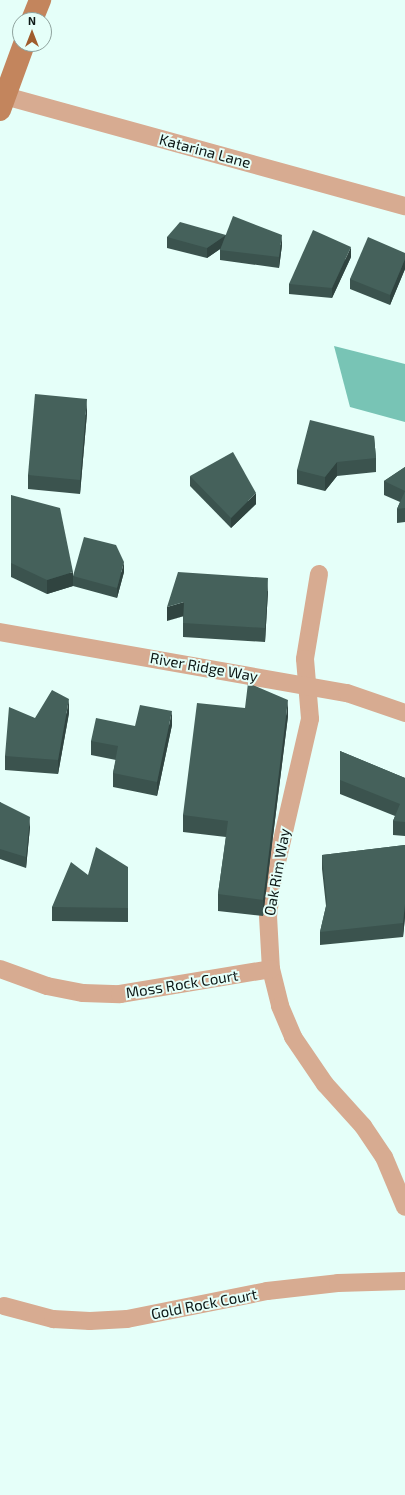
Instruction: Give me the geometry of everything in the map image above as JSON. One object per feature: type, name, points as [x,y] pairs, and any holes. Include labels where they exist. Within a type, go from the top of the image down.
[{"type":"main road","points":[[35,12],[40,0]]},
{"type":"main road","points":[[2,103],[21,52]]},
{"type":"street","name":"Katarina Lane","points":[[2,103],[405,206]]},
{"type":"street","name":"Oak Rim Way","points":[[319,574],[305,659],[310,719],[272,884],[268,916],[271,969],[280,1006],[293,1037],[324,1084],[363,1126],[384,1157],[405,1207]]},
{"type":"street","name":"River Ridge Way","points":[[0,632],[307,685],[346,693],[405,713]]},
{"type":"street","name":"Moss Rock Court","points":[[0,969],[47,986],[83,993],[120,994],[271,969]]},
{"type":"street","name":"Gold Rock Court","points":[[4,1306],[53,1318],[97,1321],[127,1319],[267,1291],[338,1283],[405,1281]]},
{"type":"green space","points":[[334,346],[405,364],[405,422],[350,407]]},
{"type":"building","points":[[233,216],[282,235],[279,257],[220,250]]},
{"type":"building","points":[[180,222],[226,235],[207,248],[167,237]]},
{"type":"building","points":[[313,230],[351,247],[332,288],[289,284]]},
{"type":"building","points":[[368,237],[405,253],[405,259],[390,295],[350,279]]},
{"type":"building","points":[[35,394],[87,399],[80,480],[28,475]]},
{"type":"building","points":[[310,420],[374,436],[376,458],[337,462],[325,477],[297,470]]},
{"type":"building","points":[[233,452],[256,493],[231,518],[190,476]]},
{"type":"building","points":[[405,467],[405,491],[384,481]]},
{"type":"building","points":[[405,491],[405,508],[397,509]]},
{"type":"building","points":[[11,495],[60,508],[73,572],[47,580],[11,563]]},
{"type":"building","points":[[84,537],[116,545],[124,562],[117,588],[73,576]]},
{"type":"building","points":[[178,572],[268,578],[265,628],[183,623],[184,602],[167,607]]},
{"type":"building","points":[[248,683],[288,700],[263,900],[218,894],[228,821],[183,815],[197,703],[245,708]]},
{"type":"building","points":[[52,690],[69,699],[58,760],[5,756],[9,707],[35,718]]},
{"type":"building","points":[[140,705],[172,711],[157,782],[113,773],[118,746],[91,741],[96,718],[135,726]]},
{"type":"building","points":[[340,751],[405,778],[405,822],[393,821],[400,804],[340,780]]},
{"type":"building","points":[[0,802],[30,817],[26,857],[0,849]]},
{"type":"building","points":[[405,845],[405,904],[403,923],[320,932],[327,902],[322,855]]},
{"type":"building","points":[[96,847],[128,867],[128,908],[52,907],[71,862],[88,875]]}]
